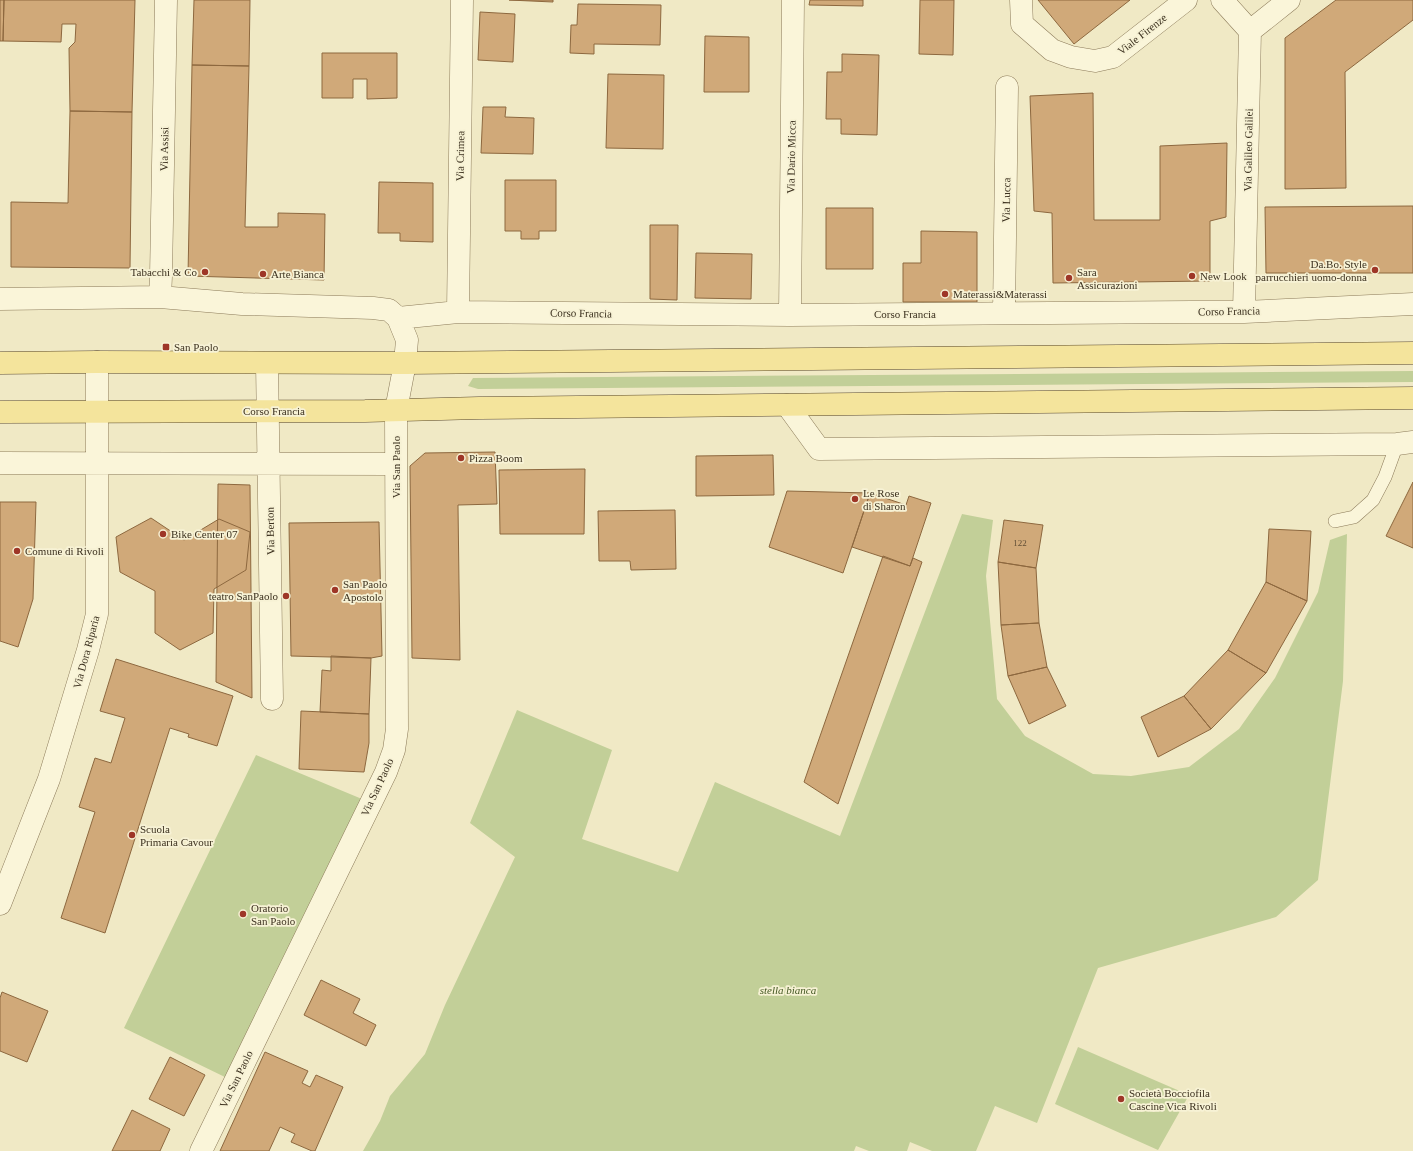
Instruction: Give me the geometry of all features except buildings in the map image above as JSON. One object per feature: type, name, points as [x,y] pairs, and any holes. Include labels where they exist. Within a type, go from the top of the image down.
[{"type":"main road","points":[[0,363],[97,362],[405,364],[1413,353]]},
{"type":"main road","name":"Corso Francia","points":[[0,412],[396,410],[1413,398]]},
{"type":"street","name":"Via Assisi","points":[[160,297],[166,0]]},
{"type":"street","name":"Via Crimea","points":[[458,312],[462,0]]},
{"type":"street","name":"Via Dario Micca","points":[[790,315],[793,0]]},
{"type":"street","name":"Viale Firenze","points":[[1021,0],[1022,24],[1052,50],[1071,57],[1095,61],[1113,57],[1186,0]]},
{"type":"street","points":[[1222,0],[1250,31],[1289,0]]},
{"type":"street","name":"Via Galileo Galilei","points":[[1244,312],[1250,31]]},
{"type":"street","name":"Via Lucca","points":[[1004,313],[1007,87]]},
{"type":"street","points":[[0,299],[160,297],[242,304],[373,308],[389,310],[398,318],[407,340],[405,364]]},
{"type":"street","name":"Corso Francia","points":[[398,318],[458,312],[790,315],[1244,312],[1413,304]]},
{"type":"street","name":"Via Dora Riparia","points":[[0,904],[49,779],[88,650],[97,614],[97,362]]},
{"type":"street","name":"Via Berton","points":[[267,363],[272,699]]},
{"type":"street","name":"Via San Paolo","points":[[201,1151],[386,772],[394,750],[398,729],[396,410],[405,364]]},
{"type":"street","points":[[787,405],[819,449],[1405,443]]},
{"type":"street","points":[[0,463],[396,464]]},
{"type":"lane","points":[[1335,521],[1354,517],[1373,500],[1405,443]]},
{"type":"green space","points":[[1413,371],[1413,382],[478,389],[468,386],[473,378]]},
{"type":"green space","name":"stella bianca","points":[[962,514],[993,520],[986,576],[997,699],[1025,736],[1093,774],[1131,776],[1189,767],[1239,729],[1275,678],[1318,592],[1330,540],[1347,534],[1343,681],[1318,880],[1276,917],[1098,968],[1037,1123],[995,1106],[976,1151],[932,1151],[910,1142],[907,1151],[869,1151],[856,1146],[854,1151],[363,1151],[380,1121],[390,1096],[425,1054],[445,1005],[515,857],[470,823],[517,710],[612,750],[582,839],[678,872],[715,782],[840,836]]},
{"type":"green space","name":"Oratorio San Paolo","points":[[256,755],[362,799],[229,1079],[124,1028]]},
{"type":"green space","name":"Società Bocciofila Cascine Vica Rivoli","points":[[1078,1047],[1189,1095],[1158,1150],[1055,1104]]},
{"type":"place","name":"Da.Bo. Style parrucchieri uomo-donna","points":[[1375,270]]},
{"type":"place","name":"Tabacchi & Co","points":[[205,272]]},
{"type":"place","name":"Arte Bianca","points":[[263,274]]},
{"type":"place","name":"New Look","points":[[1192,276]]},
{"type":"place","name":"Sara Assicurazioni","points":[[1069,278]]},
{"type":"place","name":"Materassi&Materassi","points":[[945,294]]},
{"type":"place","name":"San Paolo","points":[[166,347]]},
{"type":"place","name":"Pizza Boom","points":[[461,458]]},
{"type":"place","name":"Le Rose di Sharon","points":[[855,499]]},
{"type":"place","name":"Bike Center 07","points":[[163,534]]},
{"type":"place","name":"Comune di Rivoli","points":[[17,551]]},
{"type":"place","name":"San Paolo Apostolo","points":[[335,590]]},
{"type":"place","name":"teatro SanPaolo","points":[[286,596]]},
{"type":"place","name":"Scuola Primaria Cavour","points":[[132,835]]},
{"type":"place","name":"Oratorio San Paolo","points":[[243,914]]},
{"type":"place","name":"Società Bocciofila Cascine Vica Rivoli","points":[[1121,1099]]}]
